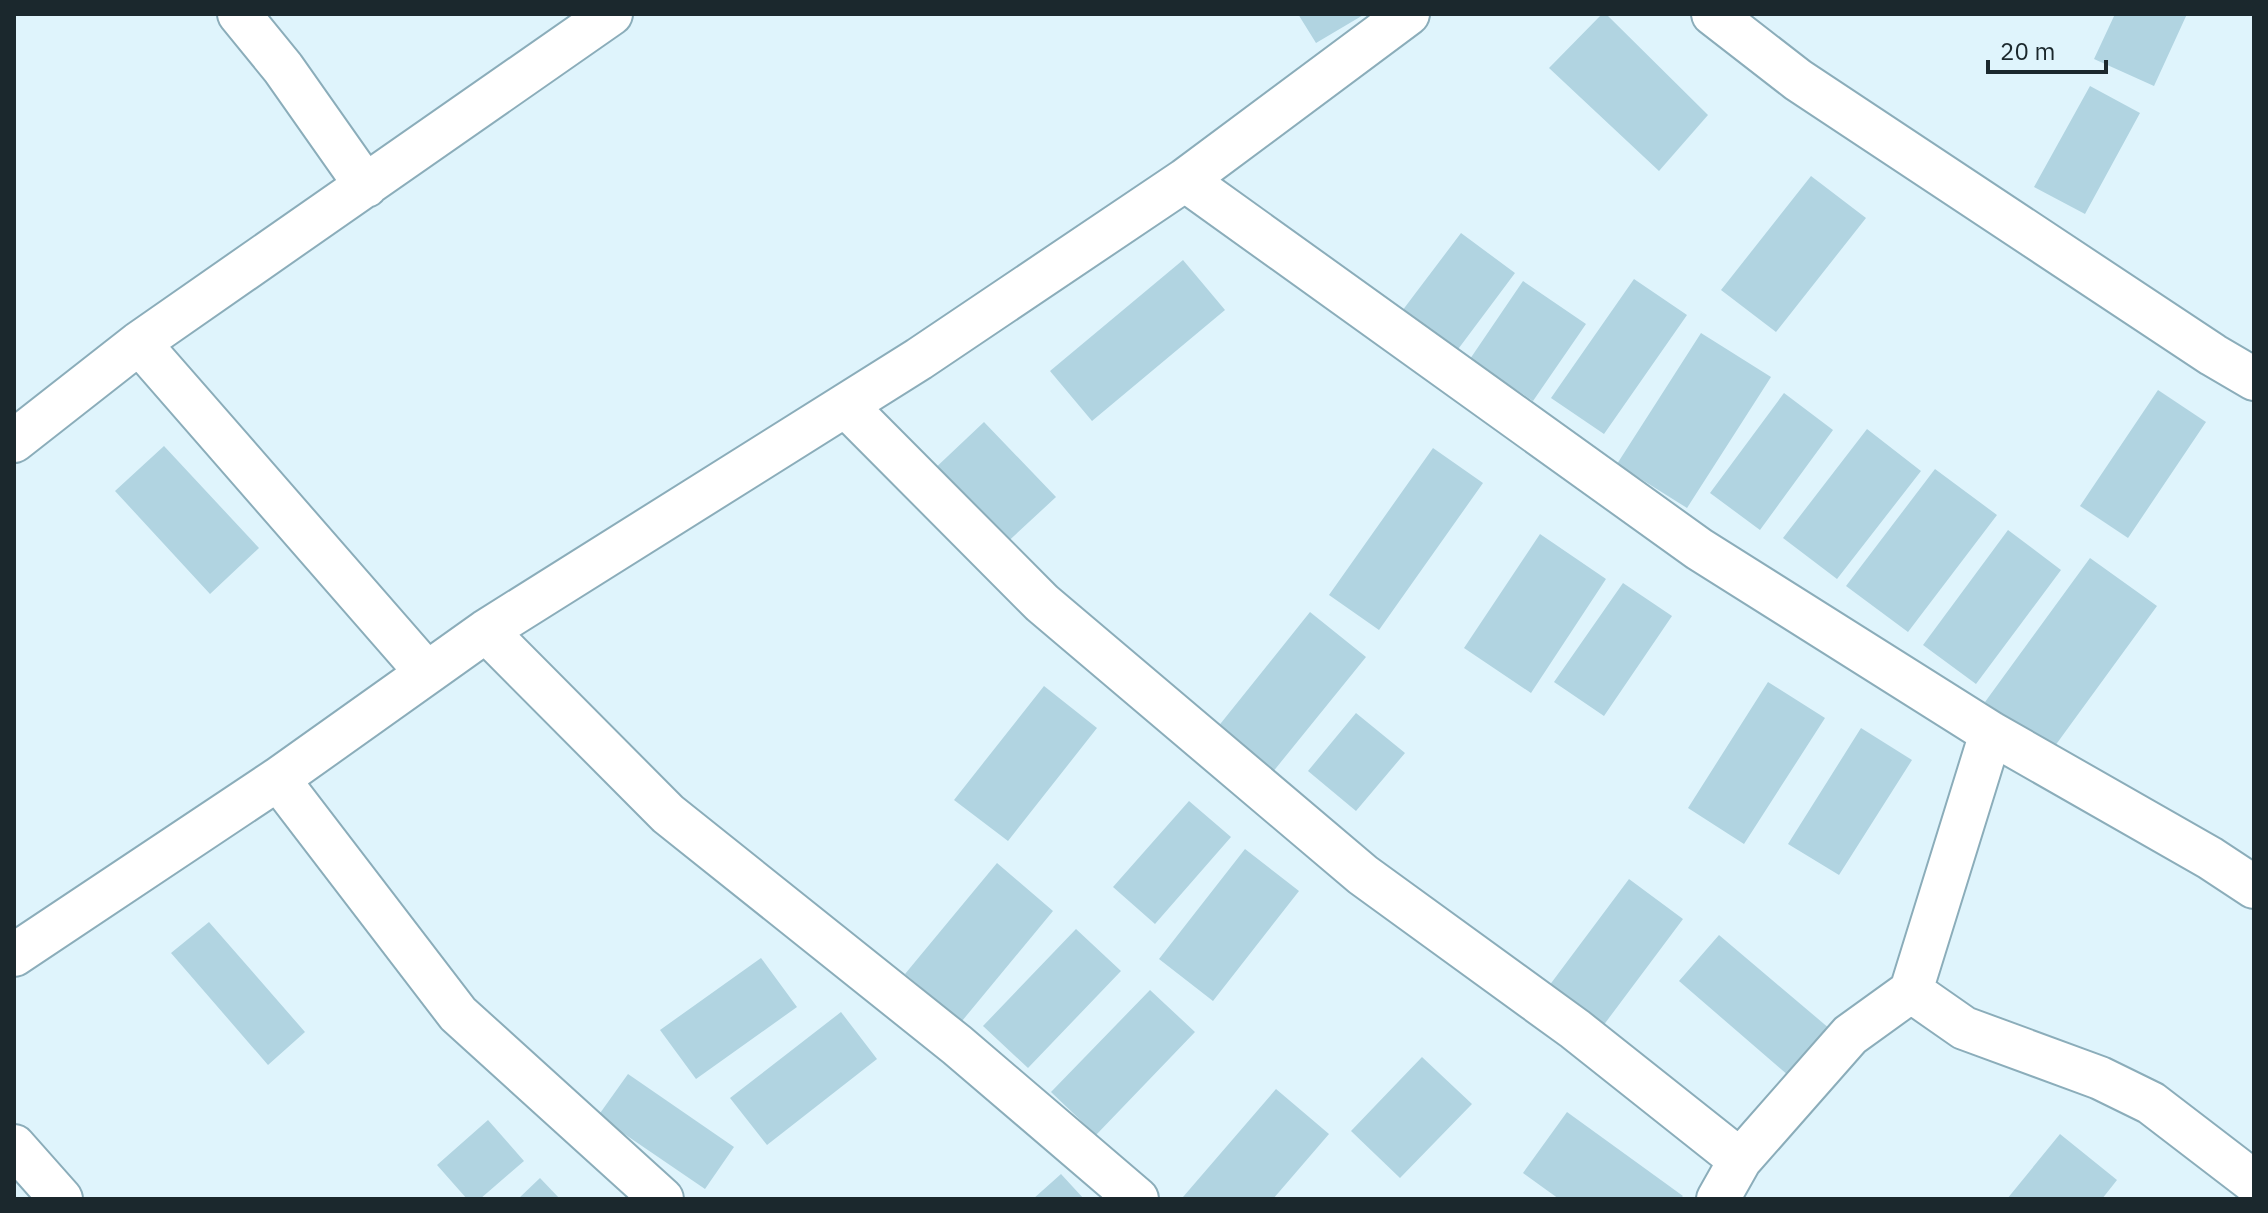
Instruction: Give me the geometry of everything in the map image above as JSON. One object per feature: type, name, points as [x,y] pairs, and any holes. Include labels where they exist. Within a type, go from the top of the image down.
[{"type":"street","points":[[239,14],[283,68],[366,186]]},
{"type":"street","points":[[14,441],[139,343],[611,14]]},
{"type":"street","points":[[14,955],[278,779],[486,631],[847,407],[1185,180],[1408,14]]},
{"type":"street","points":[[1713,14],[1798,80],[2213,355],[2254,379]]},
{"type":"street","points":[[1185,180],[1699,549],[1991,733],[2210,858],[2254,887]]},
{"type":"street","points":[[139,343],[427,673]]},
{"type":"street","points":[[847,407],[1042,603],[1363,875],[1575,1029],[1740,1160]]},
{"type":"street","points":[[486,631],[668,814],[957,1045],[1137,1199]]},
{"type":"street","points":[[1718,1199],[1740,1160],[1850,1035],[1911,991],[1991,733]]},
{"type":"street","points":[[278,779],[458,1014],[662,1199]]},
{"type":"street","points":[[1911,991],[1964,1028],[2100,1078],[2151,1103],[2254,1182]]},
{"type":"street","points":[[14,1146],[61,1199]]},
{"type":"building","points":[[1298,14],[1365,14],[1316,43]]},
{"type":"building","points":[[1602,14],[1606,14],[1708,115],[1659,171],[1549,68]]},
{"type":"building","points":[[2115,14],[2187,14],[2154,86],[2094,59]]},
{"type":"building","points":[[2090,86],[2140,113],[2085,214],[2034,187]]},
{"type":"building","points":[[1811,176],[1866,218],[1776,332],[1721,290]]},
{"type":"building","points":[[1461,233],[1515,273],[1450,360],[1396,319]]},
{"type":"building","points":[[1183,260],[1225,310],[1092,421],[1050,371]]},
{"type":"building","points":[[1634,279],[1687,315],[1604,434],[1551,398]]},
{"type":"building","points":[[1523,281],[1586,324],[1533,401],[1470,359]]},
{"type":"building","points":[[1701,333],[1771,377],[1687,508],[1617,464]]},
{"type":"building","points":[[2158,390],[2206,422],[2128,538],[2080,506]]},
{"type":"building","points":[[1784,393],[1833,430],[1760,530],[1710,493]]},
{"type":"building","points":[[984,422],[1056,497],[1001,548],[930,473]]},
{"type":"building","points":[[1867,429],[1921,471],[1837,579],[1783,538]]},
{"type":"building","points":[[164,446],[259,548],[210,594],[115,491]]},
{"type":"building","points":[[1433,448],[1483,483],[1379,630],[1329,595]]},
{"type":"building","points":[[1935,469],[1997,515],[1908,632],[1846,586]]},
{"type":"building","points":[[2008,530],[2061,570],[1976,684],[1923,645]]},
{"type":"building","points":[[1540,534],[1606,579],[1531,693],[1464,648]]},
{"type":"building","points":[[2090,558],[2157,606],[2052,750],[1985,702]]},
{"type":"building","points":[[1623,583],[1672,616],[1604,716],[1554,682]]},
{"type":"building","points":[[1310,612],[1366,657],[1272,773],[1217,728]]},
{"type":"building","points":[[1768,682],[1825,718],[1744,844],[1688,808]]},
{"type":"building","points":[[1044,686],[1097,728],[1008,841],[954,800]]},
{"type":"building","points":[[1356,713],[1405,753],[1356,811],[1308,771]]},
{"type":"building","points":[[1861,728],[1912,760],[1839,875],[1788,844]]},
{"type":"building","points":[[1189,801],[1231,837],[1155,924],[1113,887]]},
{"type":"building","points":[[1245,849],[1299,891],[1213,1001],[1159,959]]},
{"type":"building","points":[[997,863],[1053,911],[962,1021],[905,974]]},
{"type":"building","points":[[1629,879],[1683,919],[1600,1030],[1546,990]]},
{"type":"building","points":[[209,922],[305,1032],[268,1065],[171,953]]},
{"type":"building","points":[[1076,929],[1121,971],[1028,1068],[983,1026]]},
{"type":"building","points":[[1719,935],[1830,1029],[1789,1076],[1679,981]]},
{"type":"building","points":[[761,958],[797,1007],[696,1079],[660,1030]]},
{"type":"building","points":[[1150,990],[1195,1032],[1096,1135],[1051,1092]]},
{"type":"building","points":[[841,1012],[877,1059],[767,1145],[730,1098]]},
{"type":"building","points":[[1422,1057],[1472,1104],[1400,1178],[1351,1131]]},
{"type":"building","points":[[628,1074],[734,1147],[705,1189],[598,1116]]},
{"type":"building","points":[[1276,1089],[1329,1134],[1273,1199],[1183,1197]]},
{"type":"building","points":[[1567,1112],[1683,1196],[1680,1199],[1559,1199],[1523,1173]]},
{"type":"building","points":[[488,1120],[524,1161],[480,1199],[467,1199],[437,1165]]},
{"type":"building","points":[[2060,1134],[2117,1180],[2102,1199],[2007,1199]]},
{"type":"building","points":[[1061,1174],[1084,1199],[1033,1199]]},
{"type":"building","points":[[540,1178],[560,1199],[518,1199]]}]
